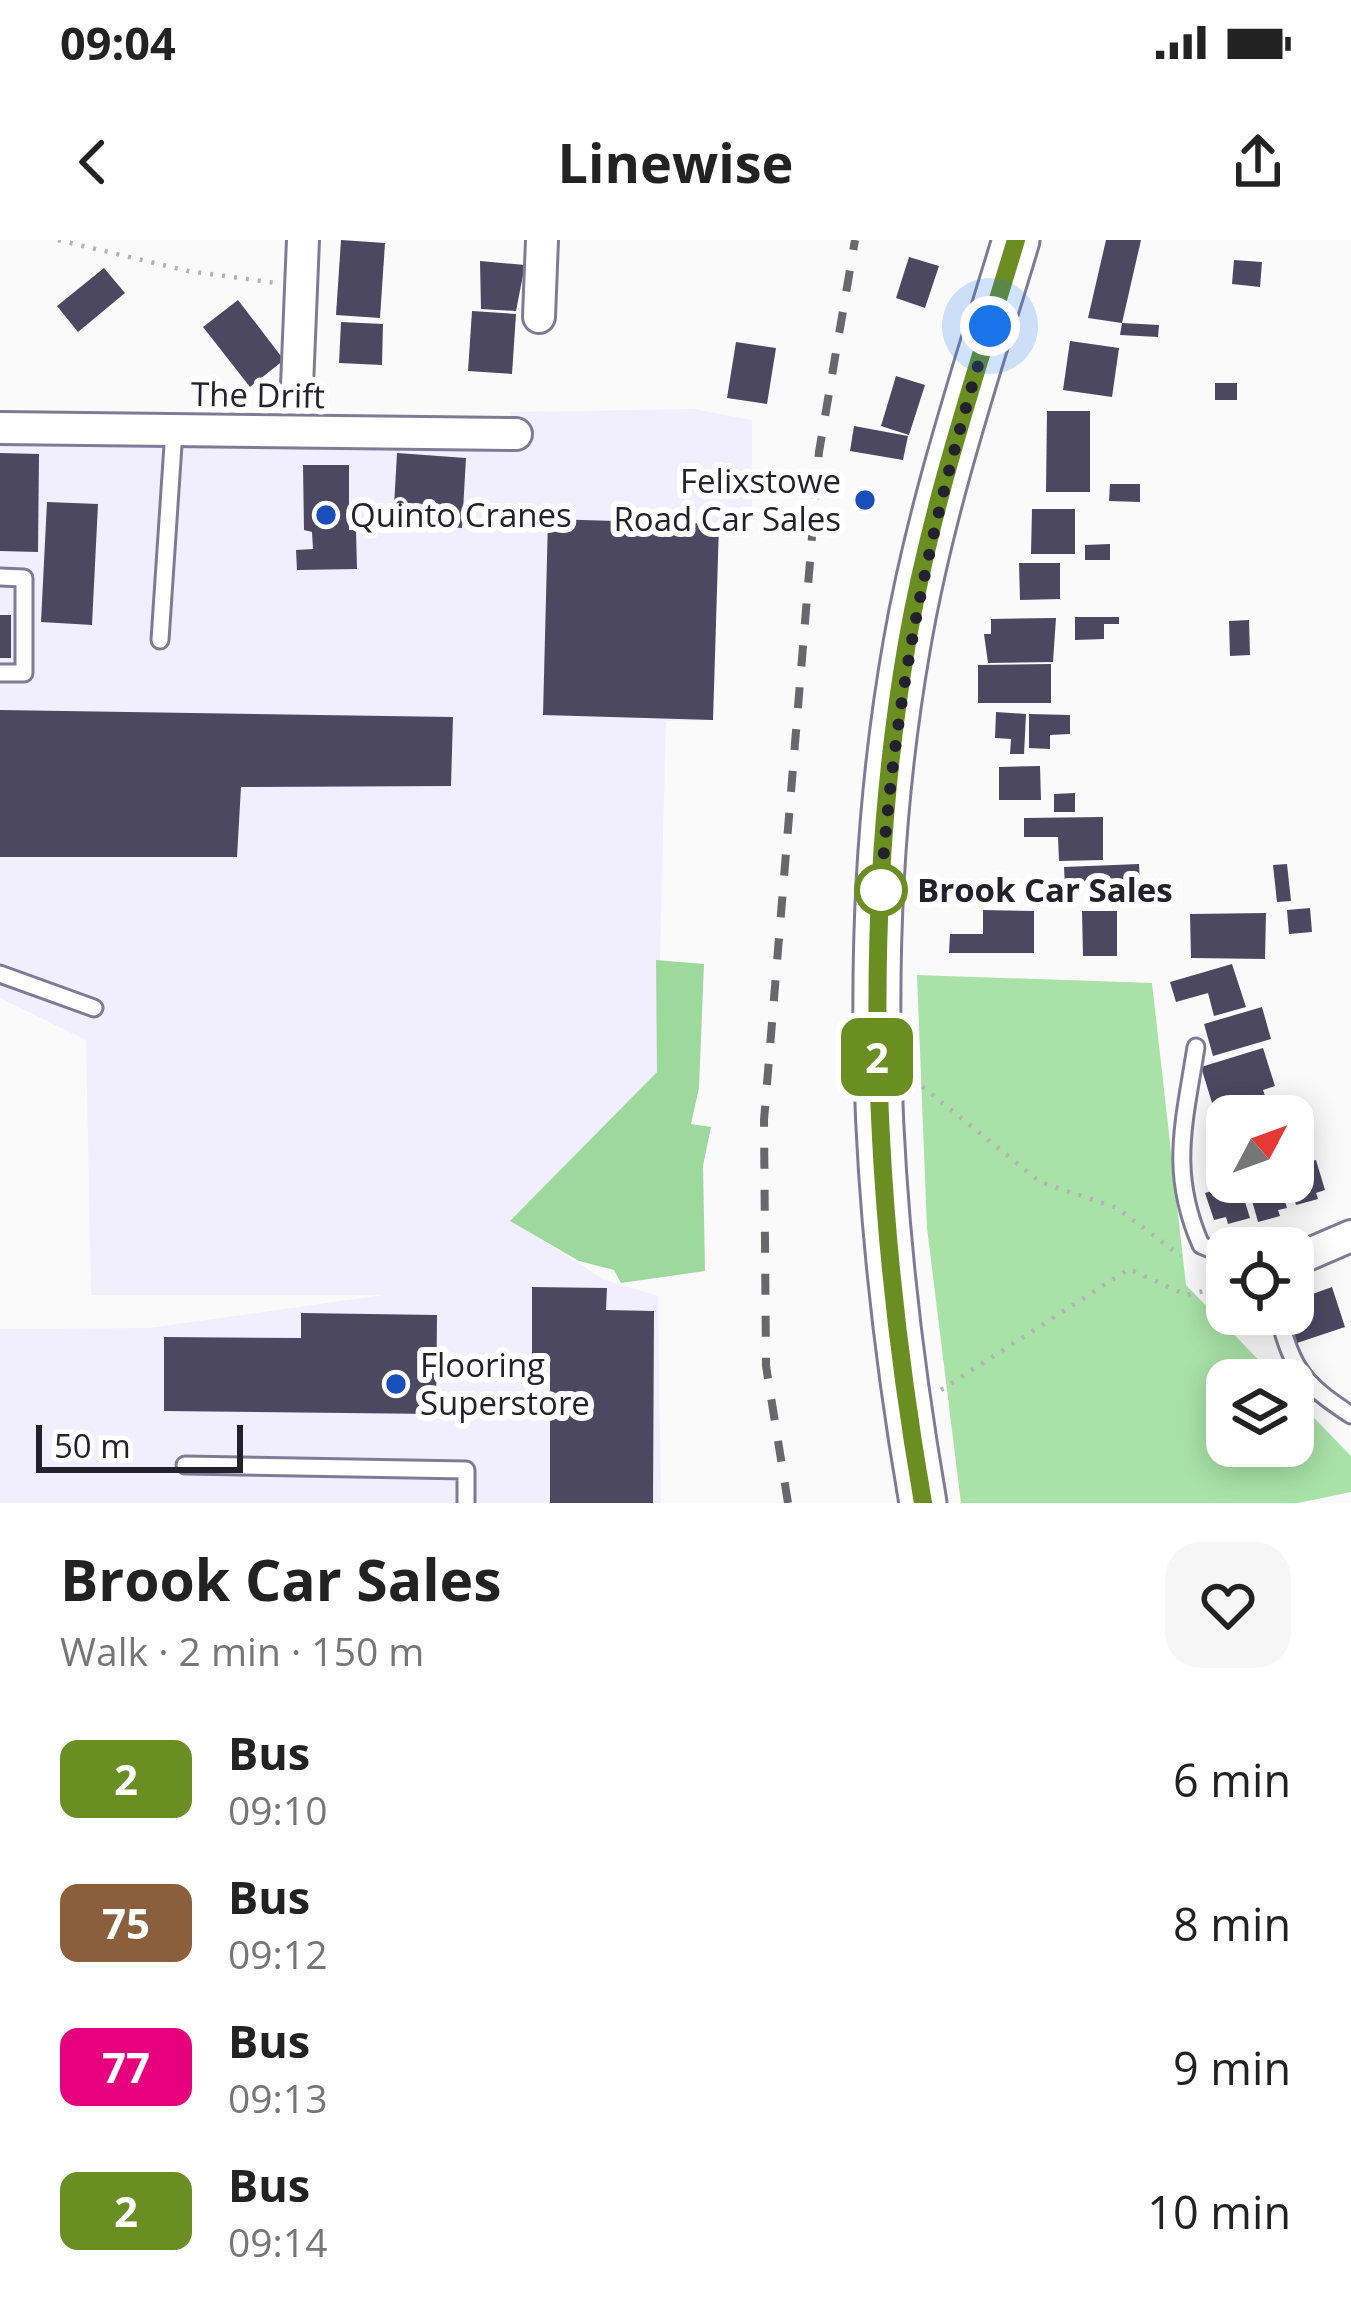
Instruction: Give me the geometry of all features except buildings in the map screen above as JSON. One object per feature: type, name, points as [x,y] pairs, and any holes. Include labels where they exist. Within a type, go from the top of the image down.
[{"type":"main road","points":[[926,1498],[880,1139],[876,962],[884,832],[898,701],[930,534],[1016,240]]},
{"type":"street","points":[[297,386],[303,240]]},
{"type":"street","points":[[539,317],[542,240]]},
{"type":"street","name":"The Drift","points":[[0,428],[516,434]]},
{"type":"street","points":[[1314,1252],[1351,1236]]},
{"type":"lane","points":[[160,640],[174,430]]},
{"type":"lane","points":[[0,578],[23,578],[24,673],[0,674]]},
{"type":"lane","points":[[0,974],[94,1008]]},
{"type":"lane","points":[[1196,1047],[1178,1167],[1184,1207],[1206,1247]]},
{"type":"lane","points":[[1283,1335],[1291,1364],[1313,1390],[1351,1415]]},
{"type":"lane","points":[[184,1466],[466,1469],[466,1503]]},
{"type":"path","points":[[58,240],[188,271],[299,286]]},
{"type":"path","points":[[913,1079],[1040,1181],[1117,1208],[1193,1262]]},
{"type":"path","points":[[941,1390],[1129,1269],[1186,1295],[1206,1291]]},
{"type":"shaded area","points":[[693,409],[752,420],[752,520],[719,525],[713,720],[666,721],[657,1072],[511,1221],[605,1280],[658,1296],[661,1503],[0,1503],[0,1329],[149,1328],[383,1295],[91,1295],[86,1040],[0,998],[0,428],[516,433],[510,412]]},
{"type":"green space","points":[[656,960],[704,964],[699,1088],[691,1124],[711,1127],[703,1166],[705,1271],[621,1283],[614,1270],[579,1261],[510,1221],[657,1072]]},
{"type":"green space","points":[[917,975],[1152,983],[1186,1285],[1206,1306],[1206,1335],[1234,1335],[1258,1359],[1206,1359],[1206,1467],[1314,1467],[1314,1418],[1351,1456],[1351,1492],[1298,1503],[961,1503],[927,1228]]},
{"type":"railway","points":[[788,1503],[766,1366],[764,1120],[819,452],[855,240]]},
{"type":"bus line","name":"2","points":[[923,1503],[880,1139],[876,962],[884,832],[898,701],[930,534],[1016,240]]},
{"type":"place","name":"Felixstowe Road Car Sales","points":[[865,500]]},
{"type":"place","name":"Quinto Cranes","points":[[326,515]]},
{"type":"place","name":"Brook Car Sales","points":[[881,890]]},
{"type":"place","name":"Flooring Superstore","points":[[396,1384]]},
{"type":"route","points":[[881,890],[880,904],[892,752],[914,609],[937,507],[990,326]]}]
